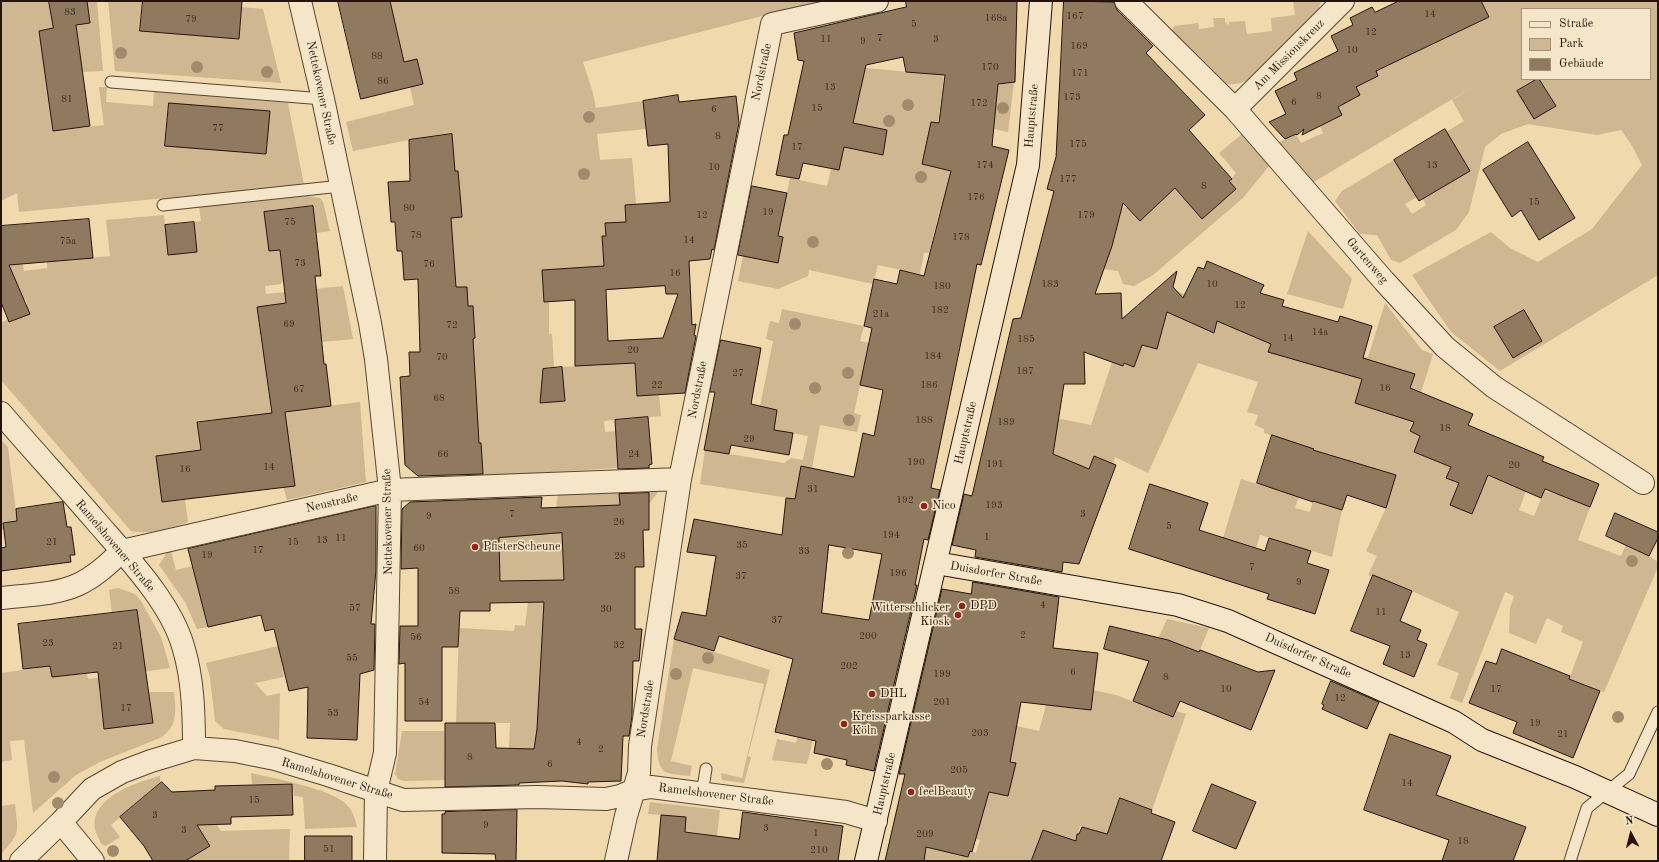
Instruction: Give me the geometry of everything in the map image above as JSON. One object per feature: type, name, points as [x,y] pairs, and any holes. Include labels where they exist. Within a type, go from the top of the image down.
[{"type":"street","name":"Nettekovener Straße","points":[[300,1],[323,99],[376,359],[390,490],[385,753],[376,791],[375,861]]},
{"type":"street","name":"Nordstraße","points":[[616,861],[626,816],[640,773],[640,746],[680,479],[772,24],[877,1]]},
{"type":"street","name":"Hauptstraße","points":[[866,861],[1028,165],[1041,1]]},
{"type":"street","name":"Gartenweg","points":[[1126,1],[1235,109],[1384,281],[1445,347],[1494,387],[1642,483]]},
{"type":"street","name":"Am Missionskreuz","points":[[1235,109],[1343,1]]},
{"type":"street","name":"Ramelshovener Straße","points":[[1,413],[122,551],[150,585],[171,618],[183,645],[190,685],[194,748],[235,752],[275,760],[328,775],[403,800],[537,798],[606,799],[620,796],[634,790],[651,787],[846,812],[876,821]]},
{"type":"street","name":"Neustraße","points":[[1,598],[53,591],[77,585],[97,573],[122,551],[390,490],[680,479]]},
{"type":"street","name":"Duisdorfer Straße","points":[[936,563],[1178,605],[1228,621],[1447,719],[1482,740],[1576,777],[1658,815]]},
{"type":"street","points":[[21,861],[92,789],[122,772],[151,761],[194,748]]},
{"type":"street","points":[[61,822],[93,861]]},
{"type":"lane","points":[[111,82],[323,99]]},
{"type":"lane","points":[[163,204],[341,186]]},
{"type":"lane","points":[[1570,861],[1587,808],[1629,774],[1658,712]]},
{"type":"lane","points":[[702,794],[706,769]]},
{"type":"green space","points":[[1,1],[49,1],[53,28],[39,31],[53,131],[104,125],[99,87],[107,87],[106,102],[153,106],[154,90],[288,103],[304,185],[19,212],[17,193],[1,201]]},
{"type":"green space","points":[[87,1],[97,1],[103,71],[82,72],[76,25],[90,23]]},
{"type":"green space","points":[[108,1],[143,1],[140,31],[239,39],[242,7],[263,9],[281,83],[115,71]]},
{"type":"green space","points":[[386,1],[821,1],[583,62],[596,108],[643,101],[646,129],[597,134],[600,160],[632,158],[636,204],[625,205],[626,222],[605,223],[606,236],[602,236],[603,255],[638,252],[664,263],[542,270],[544,302],[549,302],[549,334],[552,334],[554,368],[543,369],[540,403],[565,401],[562,367],[635,363],[637,396],[659,395],[661,416],[604,421],[605,432],[615,431],[618,468],[470,477],[469,471],[481,443],[479,443],[473,339],[475,338],[473,306],[468,306],[466,287],[448,288],[435,219],[462,217],[458,171],[455,171],[452,134],[409,140],[353,151],[346,122],[414,105],[410,87],[423,84],[417,59],[404,62],[398,37],[379,42]]},
{"type":"green space","points":[[1293,1],[1321,1],[1318,11],[1251,78],[1240,83],[1227,84],[1196,53],[1192,57],[1168,35],[1174,26],[1198,23],[1199,29],[1214,27],[1213,18],[1225,18],[1225,22],[1229,25],[1229,22],[1245,21],[1247,34],[1272,31],[1271,18],[1295,15]]},
{"type":"green space","points":[[1481,1],[1658,1],[1658,275],[1500,371],[1451,332],[1412,275],[1491,232],[1510,248],[1538,262],[1592,229],[1642,165],[1631,144],[1621,130],[1597,135],[1528,124],[1501,134],[1485,147],[1469,212],[1456,230],[1400,263],[1391,260],[1377,235],[1360,234],[1335,201],[1342,191],[1394,160],[1417,197],[1405,204],[1412,214],[1426,205],[1423,199],[1470,171],[1446,132],[1464,121],[1452,100],[1476,85],[1312,183],[1277,143],[1296,134],[1301,143],[1323,133],[1320,126],[1342,115],[1338,107],[1360,95],[1356,87],[1378,76],[1374,68],[1410,55],[1489,17]]},
{"type":"green space","points":[[854,67],[944,75],[938,123],[931,122],[922,164],[960,173],[951,211],[940,209],[929,253],[924,253],[920,274],[878,265],[873,284],[809,270],[808,276],[778,289],[738,281],[743,256],[778,263],[783,238],[778,236],[790,178],[827,186],[831,169],[839,170],[844,147],[883,155],[887,130],[864,126],[853,127],[862,81]]},
{"type":"green space","points":[[998,80],[1014,82],[1008,132],[969,124]]},
{"type":"green space","points":[[1242,134],[1269,166],[1243,198],[1153,275],[1134,286],[1123,284],[1118,271],[1104,269],[1122,207],[1128,208],[1140,221],[1146,215],[1181,160],[1202,219],[1236,189],[1229,181],[1236,173],[1219,153]]},
{"type":"green space","points":[[307,196],[320,198],[323,202],[330,231],[316,233],[313,206],[264,212],[269,250],[280,250],[283,280],[281,284],[265,286],[266,294],[343,286],[353,339],[322,342],[317,300],[257,307],[262,349],[273,348],[266,372],[272,413],[360,402],[366,482],[287,500],[283,486],[216,419],[197,421],[199,440],[202,440],[203,450],[156,456],[162,502],[185,500],[188,522],[153,532],[131,531],[1,380],[1,323],[8,319],[10,322],[28,314],[26,299],[1,308],[1,271],[22,259],[24,271],[47,268],[47,262],[110,256],[106,220],[164,215],[168,255],[196,252],[194,222],[201,221],[199,207]]},
{"type":"green space","points":[[1308,231],[1352,279],[1343,309],[1287,294]]},
{"type":"green space","points":[[1177,291],[1185,295],[1176,316],[1212,332],[1217,321],[1277,324],[1269,352],[1368,357],[1385,303],[1422,350],[1433,354],[1409,431],[1420,436],[1414,452],[1451,467],[1447,478],[1459,483],[1450,505],[1488,476],[1526,491],[1519,510],[1534,516],[1544,491],[1560,495],[1590,507],[1578,540],[1621,556],[1626,545],[1658,562],[1658,567],[1604,692],[1569,679],[1583,642],[1561,632],[1563,626],[1547,618],[1536,644],[1509,633],[1510,608],[1514,596],[1505,592],[1462,703],[1450,698],[1459,673],[1437,665],[1459,612],[1396,584],[1368,575],[1377,556],[1366,551],[1386,508],[1313,449],[1264,433],[1264,429],[1255,425],[1258,415],[1247,412],[1258,382],[1198,363],[1148,473],[1115,457],[1113,464],[1094,456],[1078,492],[1021,438],[1056,418],[1091,425],[1112,362],[1123,366],[1142,345],[1157,349],[1162,330],[1144,318]]},
{"type":"green space","points":[[782,309],[864,326],[860,341],[873,344],[866,358],[854,413],[861,415],[857,432],[820,425],[812,468],[801,466],[795,499],[700,484],[705,450],[784,463],[791,458],[803,460],[808,436],[756,427],[773,341],[766,339],[770,321],[779,323]]},
{"type":"green space","points":[[1,440],[8,447],[17,521],[3,523],[4,529],[1,530]]},
{"type":"green space","points":[[1272,475],[1304,481],[1295,508],[1310,512],[1313,501],[1342,510],[1332,557],[1260,535],[1256,548],[1223,538],[1241,479],[1268,487]]},
{"type":"green space","points":[[658,492],[649,504],[588,506],[589,532],[564,580],[541,665],[536,750],[509,748],[510,723],[456,723],[459,628],[514,631],[515,625],[525,626],[528,602],[527,581],[487,581],[500,558],[499,533],[536,535],[556,534],[556,507],[558,494]]},
{"type":"green space","points":[[171,551],[176,570],[193,566],[208,627],[197,629],[185,602],[159,565],[167,552]]},
{"type":"green space","points":[[118,588],[135,594],[141,601],[161,637],[170,668],[142,672],[144,662],[137,610],[112,613],[109,590]]},
{"type":"green space","points":[[1167,619],[1209,628],[1199,652],[1159,637]]},
{"type":"green space","points":[[674,639],[770,670],[748,756],[751,757],[744,783],[722,780],[721,773],[742,778],[764,684],[693,668],[671,761],[692,766],[690,776],[670,774],[662,769],[660,765],[657,749]]},
{"type":"green space","points":[[278,646],[284,677],[255,683],[267,696],[280,693],[279,740],[224,729],[215,721],[210,678],[206,663]]},
{"type":"green space","points":[[50,666],[52,677],[87,674],[88,679],[133,673],[133,683],[99,687],[104,729],[153,723],[149,692],[174,692],[175,712],[173,724],[166,734],[160,738],[100,762],[76,775],[33,813],[24,740],[10,741],[12,760],[1,762],[1,673]]},
{"type":"green space","points":[[1093,690],[1116,695],[1173,717],[1176,711],[1186,714],[1152,810],[1120,799],[1113,819],[1127,825],[1099,853],[1103,833],[1080,826],[1076,841],[1043,831],[1030,861],[924,861],[926,847],[968,857],[970,851],[976,853],[980,840],[976,839],[963,787],[1008,796],[1015,763],[1000,760],[1017,726],[1039,731],[1046,705],[1091,710]]},
{"type":"green space","points":[[402,731],[444,731],[445,780],[404,781],[398,779],[395,774]]},
{"type":"green space","points":[[797,737],[813,740],[807,764],[772,760],[777,739],[796,743]]},
{"type":"green space","points":[[251,773],[301,785],[338,798],[350,808],[357,827],[305,829],[303,797],[294,796],[292,783],[252,784]]},
{"type":"green space","points":[[160,776],[160,783],[111,825],[120,837],[106,846],[101,844],[95,829],[95,818],[100,808],[107,800],[128,787]]},
{"type":"green space","points":[[650,802],[720,810],[717,836],[685,831],[661,815],[648,814]]},
{"type":"green space","points":[[15,804],[17,832],[12,841],[1,854],[1,806]]},
{"type":"green space","points":[[191,814],[216,824],[221,831],[290,829],[289,861],[185,861],[210,846]]},
{"type":"building","points":[[49,1],[87,1],[90,23],[76,25],[90,126],[53,131],[39,31],[53,28]]},
{"type":"building","points":[[143,1],[242,1],[239,39],[140,31]]},
{"type":"building","points":[[338,1],[390,1],[404,62],[417,59],[423,84],[361,99]]},
{"type":"building","points":[[906,1],[1017,1],[1015,82],[998,84],[992,146],[1009,150],[981,265],[977,264],[931,488],[940,490],[928,540],[924,539],[915,585],[917,585],[874,771],[846,765],[847,760],[814,753],[816,741],[775,732],[793,659],[719,636],[714,651],[674,639],[682,612],[706,616],[716,556],[687,552],[694,519],[782,535],[786,498],[795,499],[801,466],[854,477],[863,433],[874,436],[883,390],[860,385],[872,328],[864,326],[874,279],[897,284],[900,270],[924,276],[951,171],[922,164],[931,122],[939,123],[945,75],[906,72],[903,57],[866,65],[853,123],[887,130],[883,155],[844,147],[839,170],[803,163],[799,179],[776,175],[784,135],[788,135],[804,61],[798,60],[794,33],[906,7]],"holes":[[[829,545],[882,554],[869,620],[822,613]]]},
{"type":"building","points":[[1064,1],[1114,2],[1117,10],[1153,46],[1146,53],[1205,115],[1189,130],[1232,179],[1229,181],[1236,189],[1202,219],[1175,188],[1140,221],[1123,203],[1112,246],[1095,294],[1121,293],[1122,319],[1177,271],[1173,287],[1183,298],[1198,267],[1204,269],[1207,261],[1264,285],[1260,293],[1284,300],[1282,306],[1338,322],[1340,316],[1372,326],[1363,358],[1415,374],[1410,388],[1473,414],[1468,425],[1544,457],[1542,461],[1599,484],[1590,507],[1545,489],[1541,498],[1488,475],[1472,514],[1450,505],[1459,483],[1446,478],[1451,467],[1414,452],[1420,436],[1410,431],[1414,422],[1355,403],[1362,379],[1268,352],[1271,344],[1217,321],[1214,333],[1167,312],[1157,349],[1142,345],[1134,367],[1124,363],[1123,366],[1084,352],[1085,384],[1064,384],[1053,454],[1089,469],[1094,456],[1116,465],[1079,564],[1063,562],[1062,572],[975,557],[976,550],[952,545],[964,494],[972,496],[1013,319],[1021,318],[1054,191],[1047,189],[1056,157]]},
{"type":"building","points":[[1399,1],[1481,1],[1489,17],[1376,71],[1378,76],[1356,87],[1360,95],[1338,107],[1342,115],[1302,135],[1304,129],[1297,135],[1296,134],[1285,139],[1269,122],[1286,114],[1275,91],[1297,80],[1294,73],[1338,51],[1331,36],[1353,25],[1350,18],[1372,7],[1375,12]]},
{"type":"building","points":[[1535,80],[1540,80],[1556,106],[1534,119],[1517,91]]},
{"type":"building","points":[[678,95],[679,102],[736,96],[739,123],[714,250],[712,249],[710,259],[689,261],[692,325],[696,324],[694,335],[696,336],[685,393],[637,396],[635,363],[575,366],[575,300],[544,302],[542,270],[604,266],[602,236],[606,236],[605,223],[626,222],[625,205],[670,202],[668,144],[648,146],[643,101]],"holes":[[[665,286],[666,294],[678,294],[663,338],[608,341],[606,290]]]},
{"type":"building","points":[[169,103],[270,111],[266,154],[165,146]]},
{"type":"building","points":[[1445,129],[1470,171],[1419,201],[1394,160]]},
{"type":"building","points":[[452,134],[455,171],[458,171],[462,217],[451,218],[456,287],[467,287],[468,306],[473,306],[475,338],[473,339],[479,443],[481,443],[483,474],[418,476],[405,465],[400,377],[410,376],[409,352],[420,352],[418,279],[404,280],[402,251],[397,251],[395,222],[391,222],[388,182],[410,181],[409,140]]},
{"type":"building","points":[[1528,142],[1575,218],[1539,240],[1521,210],[1512,217],[1483,170]]},
{"type":"building","points":[[752,186],[787,193],[778,236],[783,237],[778,263],[738,255]]},
{"type":"building","points":[[313,206],[321,276],[315,276],[324,364],[326,364],[331,406],[285,412],[295,486],[162,502],[156,456],[201,450],[197,422],[272,413],[257,307],[286,303],[280,250],[269,251],[264,212]]},
{"type":"building","points":[[89,219],[93,258],[9,265],[30,314],[9,322],[1,302],[1,226]]},
{"type":"building","points":[[194,222],[197,252],[168,255],[165,225]]},
{"type":"building","points":[[1524,310],[1542,341],[1513,358],[1494,327]]},
{"type":"building","points":[[721,340],[761,348],[751,404],[777,410],[774,430],[793,433],[789,455],[731,445],[729,454],[704,450],[715,392],[710,392]]},
{"type":"building","points":[[562,367],[565,401],[540,403],[543,369]]},
{"type":"building","points":[[648,417],[652,464],[649,465],[649,468],[618,469],[615,420]]},
{"type":"building","points":[[1272,435],[1314,449],[1313,450],[1396,475],[1386,508],[1347,495],[1342,510],[1257,483]]},
{"type":"building","points":[[1150,484],[1208,503],[1199,530],[1265,551],[1269,538],[1311,551],[1307,563],[1329,570],[1315,614],[1267,599],[1269,594],[1129,549]]},
{"type":"building","points":[[649,493],[649,530],[643,530],[644,567],[635,567],[635,629],[642,629],[639,661],[633,661],[632,716],[629,736],[623,736],[621,781],[588,782],[588,784],[562,781],[519,783],[519,785],[445,787],[445,723],[495,723],[496,748],[534,749],[537,729],[544,602],[490,603],[490,611],[460,611],[458,647],[442,647],[442,721],[405,721],[405,663],[399,664],[400,626],[418,626],[418,568],[401,569],[402,509],[410,502],[542,497],[541,508],[620,505],[619,494]],"holes":[[[562,533],[564,580],[500,581],[499,538]]]},
{"type":"building","points":[[63,502],[67,527],[71,527],[75,555],[70,555],[71,562],[1,571],[1,548],[6,547],[3,523],[17,521],[16,509]]},
{"type":"building","points":[[376,506],[376,570],[371,624],[375,624],[374,670],[360,674],[357,740],[307,738],[308,687],[289,691],[274,629],[265,631],[261,615],[208,627],[188,549]]},
{"type":"building","points":[[1615,513],[1658,532],[1658,538],[1649,556],[1606,536]]},
{"type":"building","points":[[1373,575],[1412,591],[1400,621],[1421,630],[1417,640],[1427,644],[1414,677],[1383,664],[1390,646],[1351,631]]},
{"type":"building","points":[[973,582],[1059,597],[1053,648],[1098,653],[1091,710],[1021,702],[1010,762],[1016,763],[1008,796],[989,792],[972,852],[970,851],[968,857],[926,847],[924,861],[885,861],[905,774],[899,774],[942,589],[971,594]]},
{"type":"building","points":[[137,610],[153,723],[104,729],[98,672],[52,677],[50,666],[23,669],[18,624]]},
{"type":"building","points":[[1110,626],[1168,640],[1199,652],[1200,650],[1258,672],[1275,670],[1251,730],[1180,701],[1173,717],[1133,701],[1149,661],[1104,649]]},
{"type":"building","points":[[1502,649],[1570,676],[1569,679],[1600,691],[1573,758],[1513,733],[1517,722],[1469,703],[1486,661],[1496,664]]},
{"type":"building","points":[[1331,681],[1379,702],[1367,729],[1322,709],[1324,705],[1322,704]]},
{"type":"building","points":[[1390,734],[1451,756],[1436,795],[1526,827],[1513,861],[1442,861],[1449,840],[1364,810]]},
{"type":"building","points":[[162,782],[172,792],[215,790],[215,786],[292,784],[293,815],[231,817],[231,824],[197,825],[210,846],[185,861],[153,861],[144,846],[120,817]]},
{"type":"building","points":[[1212,784],[1256,802],[1236,849],[1193,831]]},
{"type":"building","points":[[1120,798],[1152,810],[1151,813],[1175,822],[1161,861],[1031,861],[1043,830],[1076,841],[1077,834],[1079,834],[1082,827],[1107,834]]},
{"type":"building","points":[[517,810],[516,861],[496,861],[495,854],[442,853],[442,814],[445,814],[445,812]]},
{"type":"building","points":[[743,812],[843,826],[838,861],[657,861],[661,815],[686,817],[685,832],[739,839]]},
{"type":"building","points":[[305,836],[352,836],[352,861],[305,861]]},
{"type":"place","name":"Nico","points":[[924,506]]},
{"type":"place","name":"PfisterScheune","points":[[475,547]]},
{"type":"place","name":"DPD","points":[[962,606]]},
{"type":"place","name":"Witterschlicker Kiosk","points":[[958,615]]},
{"type":"place","name":"DHL","points":[[872,694]]},
{"type":"place","name":"Kreissparkasse Köln","points":[[844,724]]},
{"type":"place","name":"feelBeauty","points":[[911,792]]}]
